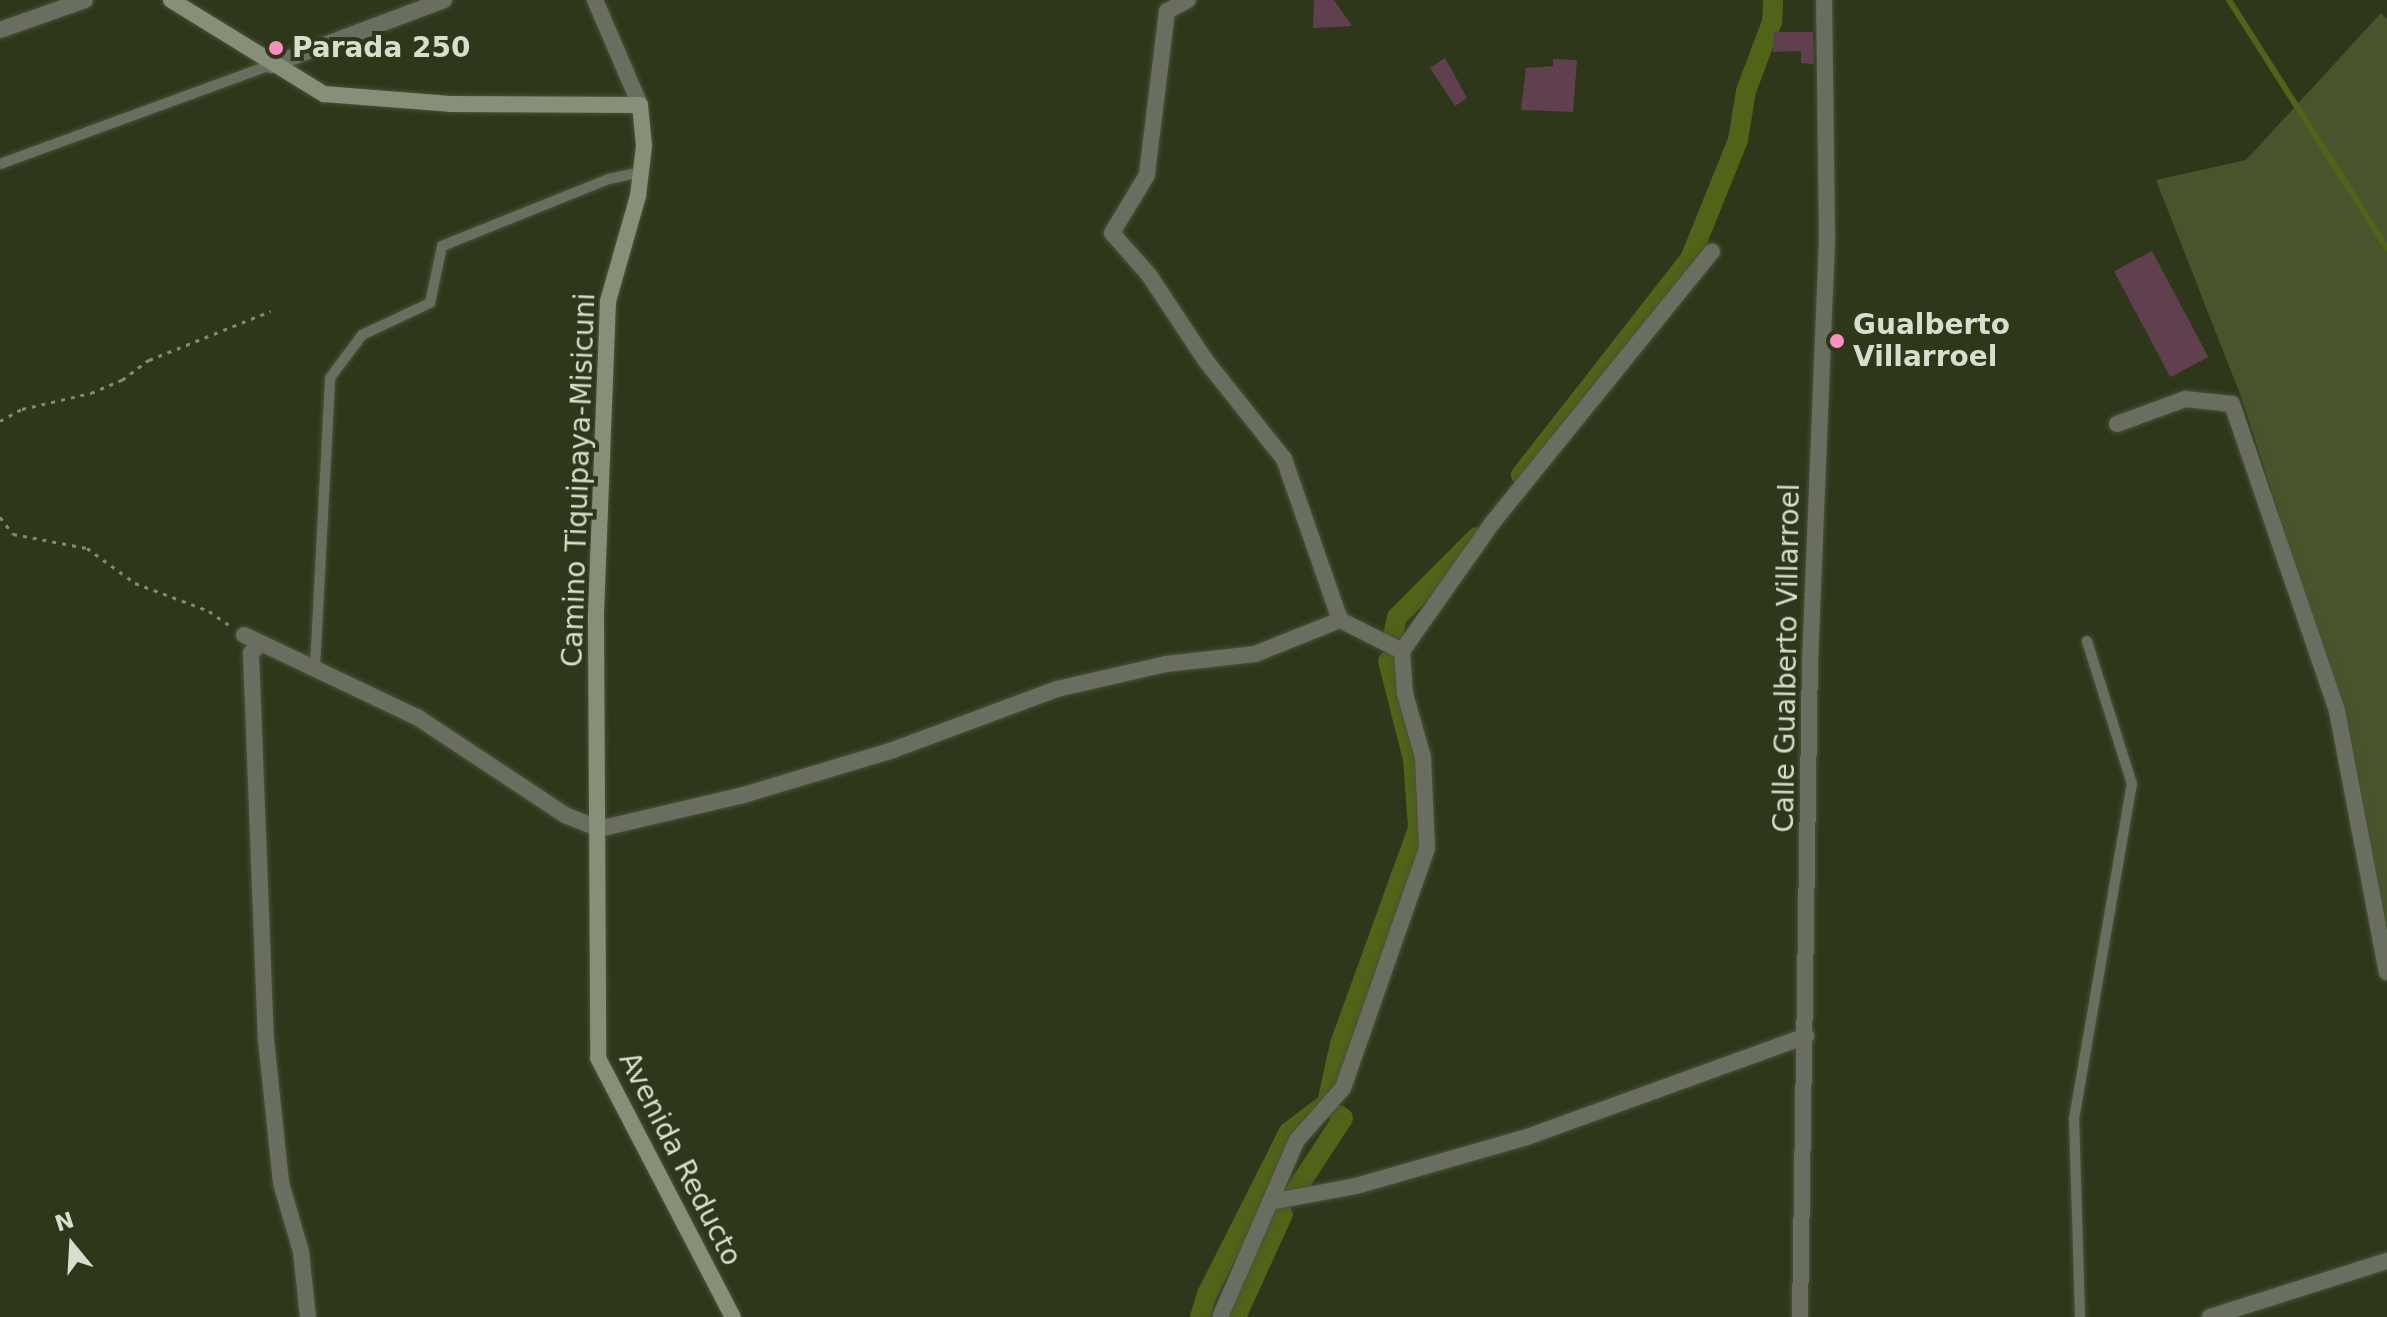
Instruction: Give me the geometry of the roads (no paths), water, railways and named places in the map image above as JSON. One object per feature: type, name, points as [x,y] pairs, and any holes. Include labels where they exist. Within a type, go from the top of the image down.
[{"type":"main road","points":[[171,0],[271,65],[324,94],[450,104],[640,105]]},
{"type":"main road","name":"Camino Tiquipaya-Misicuni","points":[[599,829],[596,619],[608,301],[641,172],[640,105]]},
{"type":"main road","name":"Avenida Reducto","points":[[599,829],[598,1058],[733,1317]]},
{"type":"street","points":[[0,30],[85,0]]},
{"type":"street","points":[[271,65],[444,0]]},
{"type":"street","points":[[595,0],[640,105]]},
{"type":"street","points":[[1188,0],[1167,11],[1147,175],[1112,233],[1149,275],[1206,361],[1284,459],[1340,620],[1402,651]]},
{"type":"street","name":"Calle Gualberto Villarroel","points":[[1800,1317],[1810,662],[1827,241],[1824,0]]},
{"type":"street","points":[[1220,1317],[1297,1140],[1343,1088],[1427,848],[1423,757],[1405,694],[1402,651],[1493,522],[1712,252]]},
{"type":"street","points":[[2117,424],[2185,399],[2232,404],[2337,711],[2387,972]]},
{"type":"street","points":[[244,635],[417,717],[565,815],[599,829],[710,804],[893,750],[1057,689],[1166,664],[1255,654],[1340,620]]},
{"type":"street","points":[[260,644],[251,653],[266,1040],[281,1183],[301,1252],[308,1317]]},
{"type":"street","points":[[1270,1202],[1356,1186],[1527,1137],[1806,1036]]},
{"type":"street","points":[[2210,1317],[2387,1261]]},
{"type":"lane","points":[[0,164],[271,65]]},
{"type":"lane","points":[[315,667],[330,378],[362,335],[430,303],[442,246],[609,179],[641,172]]},
{"type":"lane","points":[[2080,1317],[2074,1119],[2132,784],[2087,641]]},
{"type":"waterway","points":[[1521,475],[1690,259],[1738,140],[1746,91],[1772,22],[1773,0]]},
{"type":"waterway","points":[[2229,0],[2387,248]]},
{"type":"waterway","points":[[1394,630],[1397,617],[1477,537]]},
{"type":"waterway","points":[[1200,1317],[1207,1294],[1289,1132],[1327,1103],[1340,1044],[1418,828],[1413,759],[1388,661]]},
{"type":"waterway","points":[[1292,1196],[1343,1118],[1339,1115]]},
{"type":"waterway","points":[[1236,1317],[1283,1214]]},
{"type":"place","name":"Parada 250","points":[[276,48]]},
{"type":"place","name":"Gualberto Villarroel","points":[[1837,341]]}]
